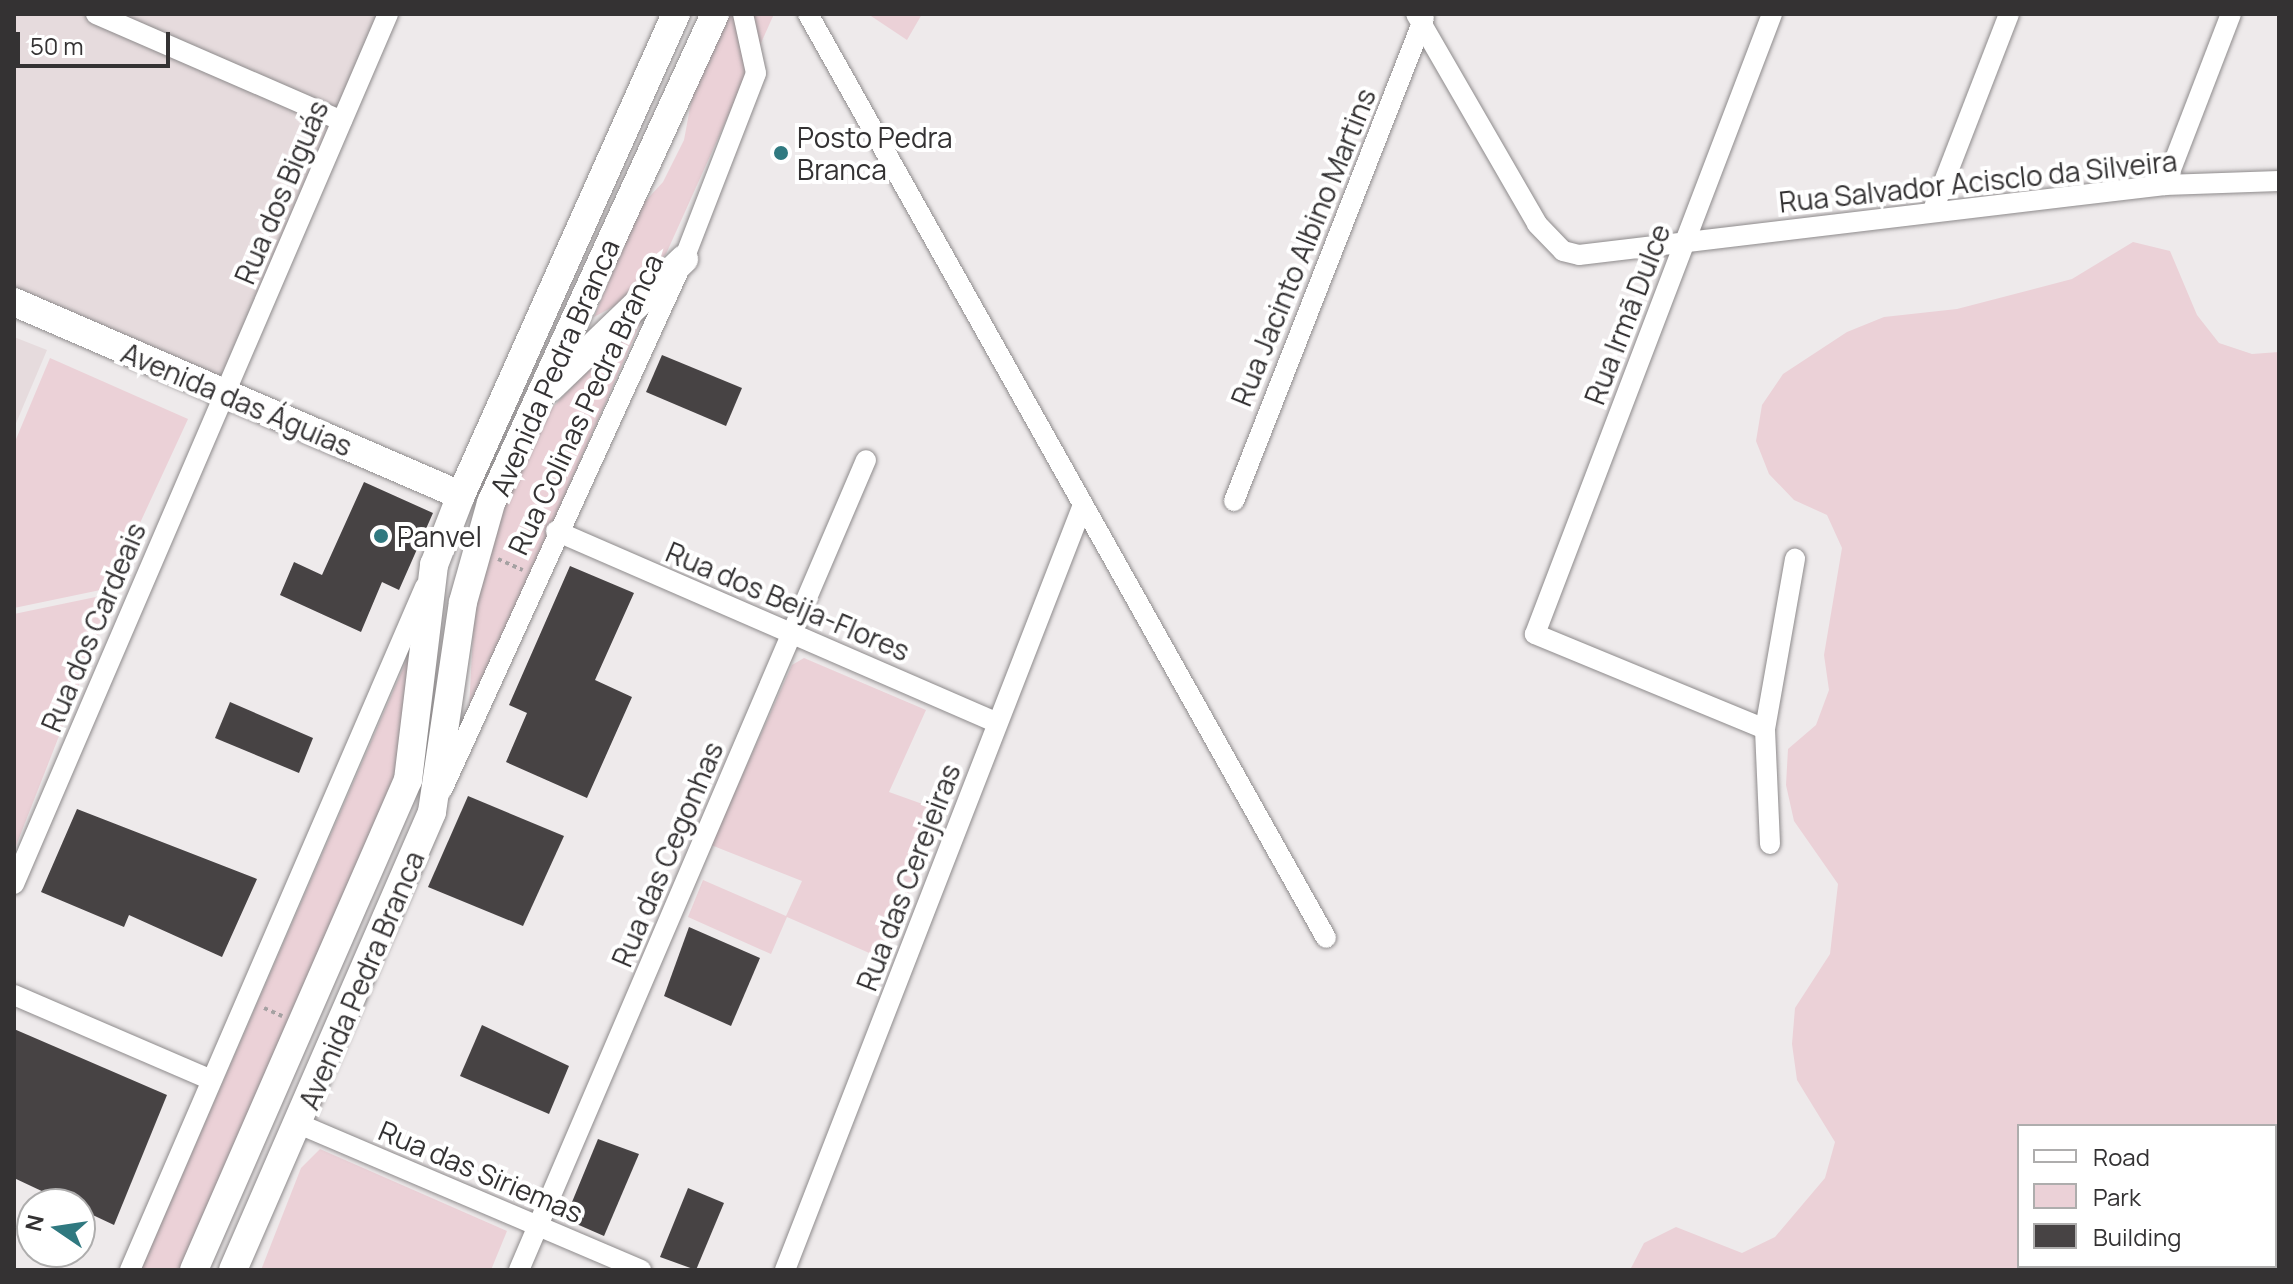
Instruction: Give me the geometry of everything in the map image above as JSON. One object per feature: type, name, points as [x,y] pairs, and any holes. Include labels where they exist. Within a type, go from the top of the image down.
[{"type":"main road","name":"Avenida Pedra Branca","points":[[194,1270],[408,780],[434,565],[461,495],[676,14]]},
{"type":"main road","name":"Avenida Pedra Branca","points":[[233,1270],[432,812],[476,550],[538,399],[715,14]]},
{"type":"main road","points":[[538,399],[684,259]]},
{"type":"main road","name":"Avenida das Águias","points":[[14,302],[461,495]]},
{"type":"street","points":[[96,14],[342,121]]},
{"type":"street","name":"Rua dos Biguás","points":[[224,393],[388,14]]},
{"type":"street","name":"Rua Colinas Pedra Branca","points":[[432,812],[556,531],[684,259],[756,73],[743,14]]},
{"type":"street","points":[[808,14],[1326,938]]},
{"type":"street","name":"Rua Irmã Dulce","points":[[1765,729],[1535,634],[1772,14]]},
{"type":"street","points":[[1933,210],[2009,14]]},
{"type":"street","points":[[2165,185],[2231,14]]},
{"type":"street","name":"Rua Salvador Acisclo da Silveira","points":[[1421,17],[1550,241],[1595,255],[1933,210],[2165,185],[2279,181]]},
{"type":"street","name":"Rua Jacinto Albino Martins","points":[[1234,501],[1421,17]]},
{"type":"street","name":"Rua dos Cardeais","points":[[14,884],[224,393]]},
{"type":"street","name":"Rua das Cegonhas","points":[[519,1270],[866,460]]},
{"type":"street","name":"Rua das Cerejeiras","points":[[785,1270],[1083,505]]},
{"type":"street","name":"Rua dos Beija-Flores","points":[[556,531],[997,723]]},
{"type":"street","points":[[1770,844],[1765,729],[1795,559]]},
{"type":"street","name":"Avenida Pedra Branca","points":[[130,1270],[434,565]]},
{"type":"street","points":[[14,995],[211,1080]]},
{"type":"street","name":"Rua das Siriemas","points":[[299,1124],[641,1270]]},
{"type":"shaded area","points":[[14,14],[378,14],[219,381],[14,291]]},
{"type":"shaded area","points":[[14,337],[47,350],[14,428]]},
{"type":"green space","points":[[729,14],[774,14],[666,254],[620,303],[594,317],[639,208],[663,182],[684,140],[695,81]]},
{"type":"green space","points":[[868,14],[922,14],[907,40]]},
{"type":"green space","points":[[2133,242],[2170,251],[2197,315],[2219,343],[2252,354],[2279,352],[2279,1190],[2277,1124],[2017,1124],[2017,1268],[1630,1270],[1644,1243],[1676,1227],[1742,1253],[1775,1237],[1825,1178],[1835,1142],[1797,1080],[1792,1044],[1795,1008],[1830,954],[1838,884],[1794,821],[1786,785],[1788,749],[1816,725],[1829,690],[1824,655],[1842,548],[1827,515],[1794,500],[1769,474],[1756,441],[1762,405],[1783,374],[1847,332],[1884,317],[1957,309],[2072,279]]},
{"type":"green space","points":[[645,313],[469,710],[475,593],[491,528],[538,422]]},
{"type":"green space","points":[[50,358],[188,419],[110,588],[14,608],[14,444]]},
{"type":"green space","points":[[115,593],[14,851],[14,614]]},
{"type":"green space","points":[[415,641],[395,777],[181,1270],[141,1270]]},
{"type":"green space","points":[[804,658],[926,710],[889,792],[942,811],[883,959],[787,917],[771,954],[688,917],[703,880],[786,916],[802,881],[711,845],[792,665]]},
{"type":"green space","points":[[320,1149],[507,1231],[491,1270],[261,1270],[301,1168]]},
{"type":"building","points":[[662,355],[742,388],[726,426],[646,392]]},
{"type":"building","points":[[364,482],[433,513],[399,590],[382,582],[361,632],[280,595],[294,562],[322,575]]},
{"type":"building","points":[[570,566],[634,593],[595,680],[632,697],[587,798],[506,762],[527,713],[509,705]]},
{"type":"building","points":[[230,702],[313,738],[299,773],[215,738]]},
{"type":"building","points":[[468,796],[564,836],[523,926],[428,887]]},
{"type":"building","points":[[77,809],[257,879],[222,957],[129,915],[124,927],[41,892]]},
{"type":"building","points":[[689,927],[760,958],[731,1026],[664,996]]},
{"type":"building","points":[[482,1025],[569,1066],[549,1114],[460,1076]]},
{"type":"building","points":[[14,1029],[167,1095],[114,1225],[96,1217],[96,1188],[35,1188],[14,1178]]},
{"type":"building","points":[[598,1139],[639,1154],[604,1236],[565,1219]]},
{"type":"building","points":[[688,1188],[724,1203],[696,1270],[660,1257]]},
{"type":"place","name":"Posto Pedra Branca","points":[[781,153]]},
{"type":"place","name":"Panvel","points":[[381,536]]}]
